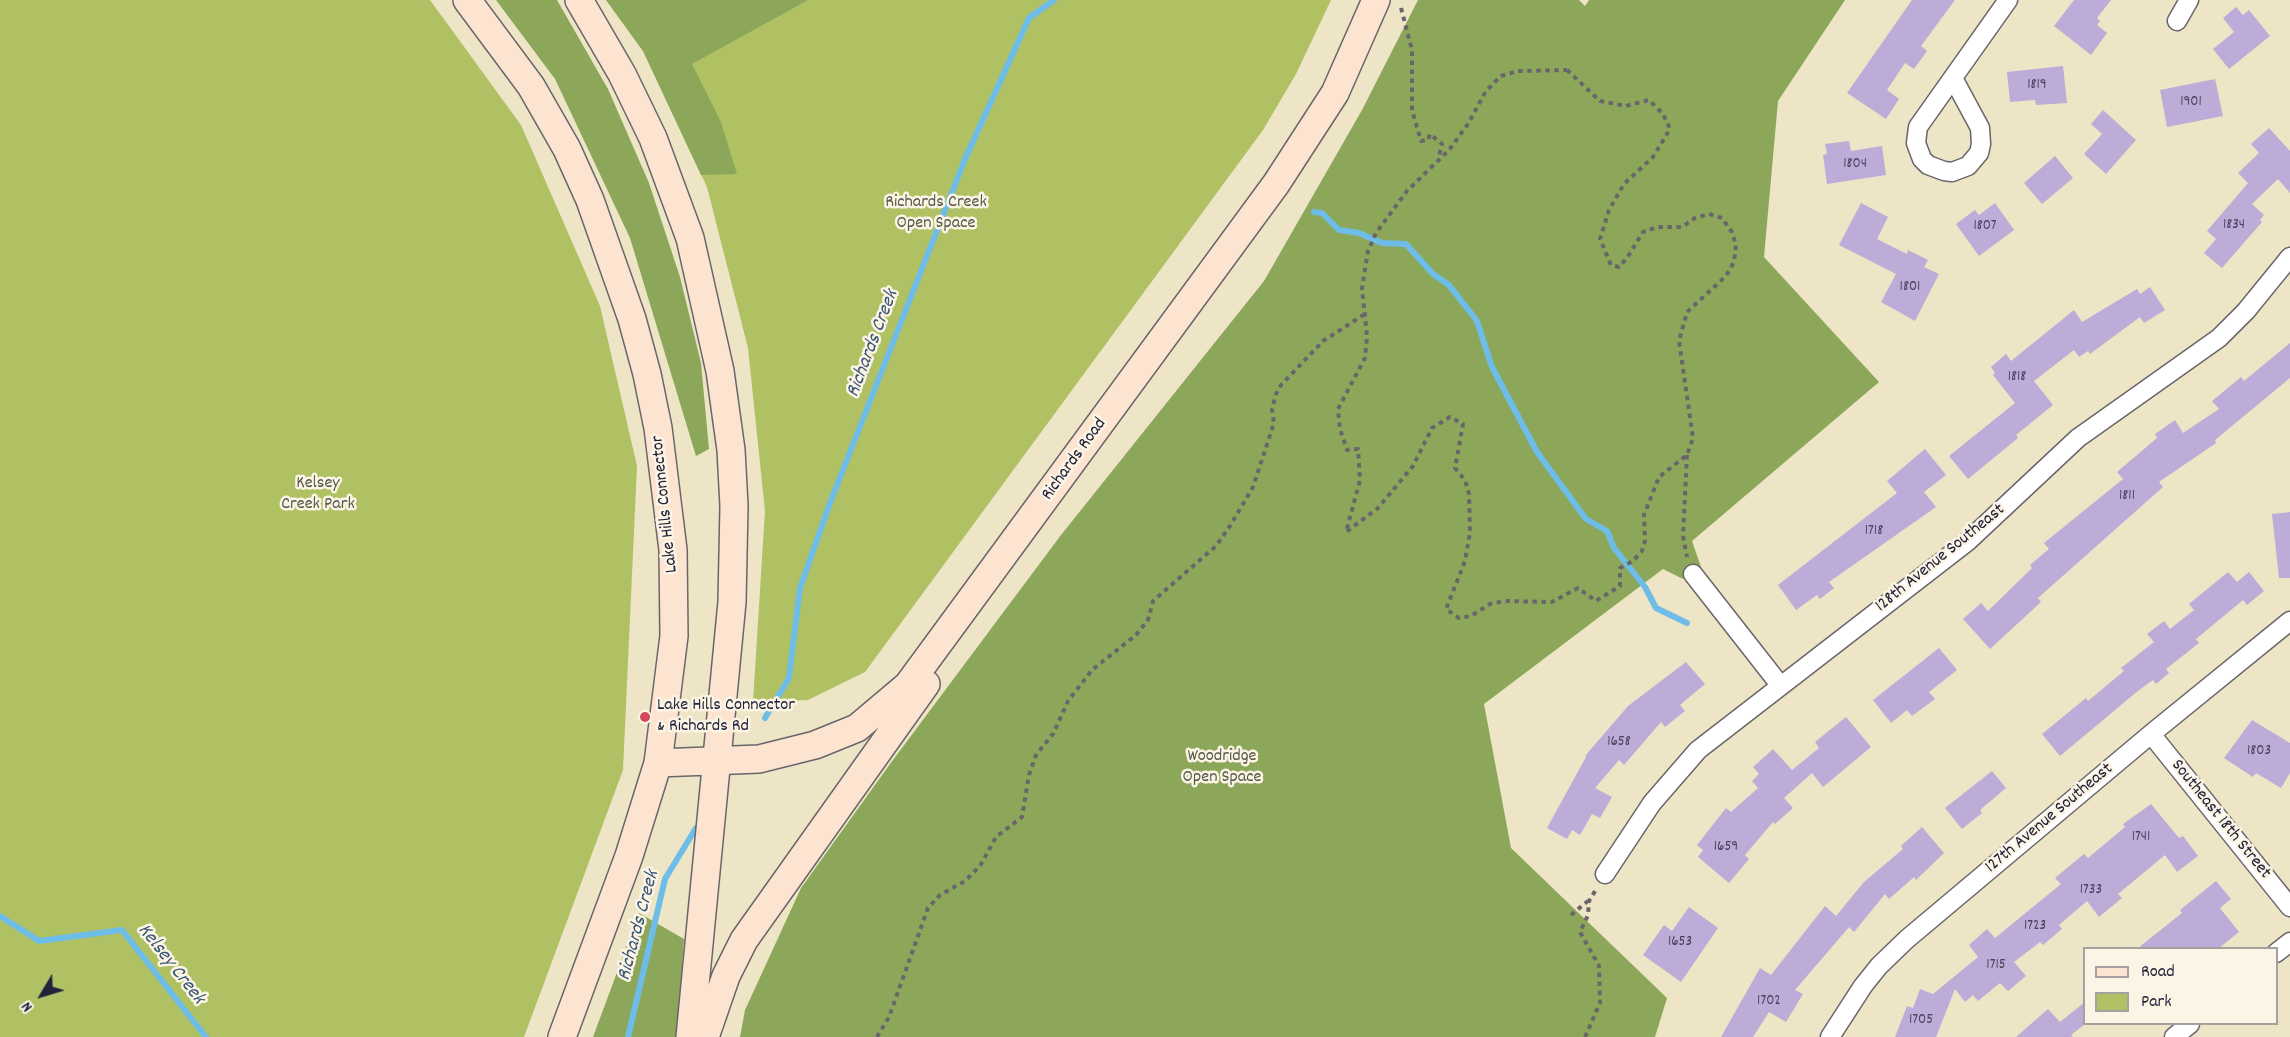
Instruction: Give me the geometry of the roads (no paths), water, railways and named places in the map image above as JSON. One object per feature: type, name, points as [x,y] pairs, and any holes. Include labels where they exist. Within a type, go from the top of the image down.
[{"type":"main road","name":"Lake Hills Connector","points":[[467,0],[531,86],[567,149],[590,200],[614,266],[647,374],[658,428],[673,550],[675,604],[670,688],[658,763],[629,856],[562,1037]]},
{"type":"main road","points":[[579,0],[622,74],[653,138],[673,189],[693,249],[720,371],[731,450],[735,506],[732,602],[690,1037]]},
{"type":"main road","name":"Richards Road","points":[[658,763],[717,762],[787,754],[856,728],[908,685],[1276,184],[1389,4]]},
{"type":"main road","points":[[705,1037],[723,983],[744,939],[919,695],[992,573]]},
{"type":"street","points":[[1953,78],[1980,128],[1981,144],[1978,153],[1968,166],[1960,170],[1944,171],[1928,165],[1922,159],[1916,135],[1922,119],[2008,0]]},
{"type":"street","points":[[2177,21],[2189,0]]},
{"type":"street","name":"128th Avenue Southeast","points":[[1605,874],[1631,831],[1676,773],[1698,750],[1779,685],[1967,542],[2078,438],[2219,338],[2246,311],[2290,257]]},
{"type":"street","points":[[1693,574],[1779,685]]},
{"type":"street","name":"127th Avenue Southeast","points":[[1830,1037],[1847,1007],[1879,966],[2151,734],[2290,621]]},
{"type":"street","name":"Southeast 18th Street","points":[[2151,734],[2290,907]]},
{"type":"street","points":[[2278,952],[2290,942]]},
{"type":"street","points":[[2174,1037],[2188,1025]]},
{"type":"waterway","name":"Richards Creek","points":[[765,718],[789,678],[800,588],[830,503],[965,159],[1029,18],[1054,0]]},
{"type":"waterway","points":[[1314,212],[1322,213],[1339,230],[1359,233],[1382,243],[1406,244],[1433,274],[1449,285],[1477,321],[1492,367],[1537,452],[1586,519],[1607,531],[1614,548],[1645,587],[1656,608],[1687,623]]},
{"type":"waterway","name":"Richards Creek","points":[[628,1037],[665,879],[696,828]]},
{"type":"waterway","name":"Kelsey Creek","points":[[0,916],[39,941],[122,930],[206,1037]]},
{"type":"place","name":"Lake Hills Connector & Richards Rd","points":[[645,717]]},
{"type":"park label","name":"Richards Creek Open Space","points":[[936,214]]},
{"type":"park label","name":"Kelsey Creek Park","points":[[318,495]]},
{"type":"park label","name":"Woodridge Open Space","points":[[1222,768]]}]
